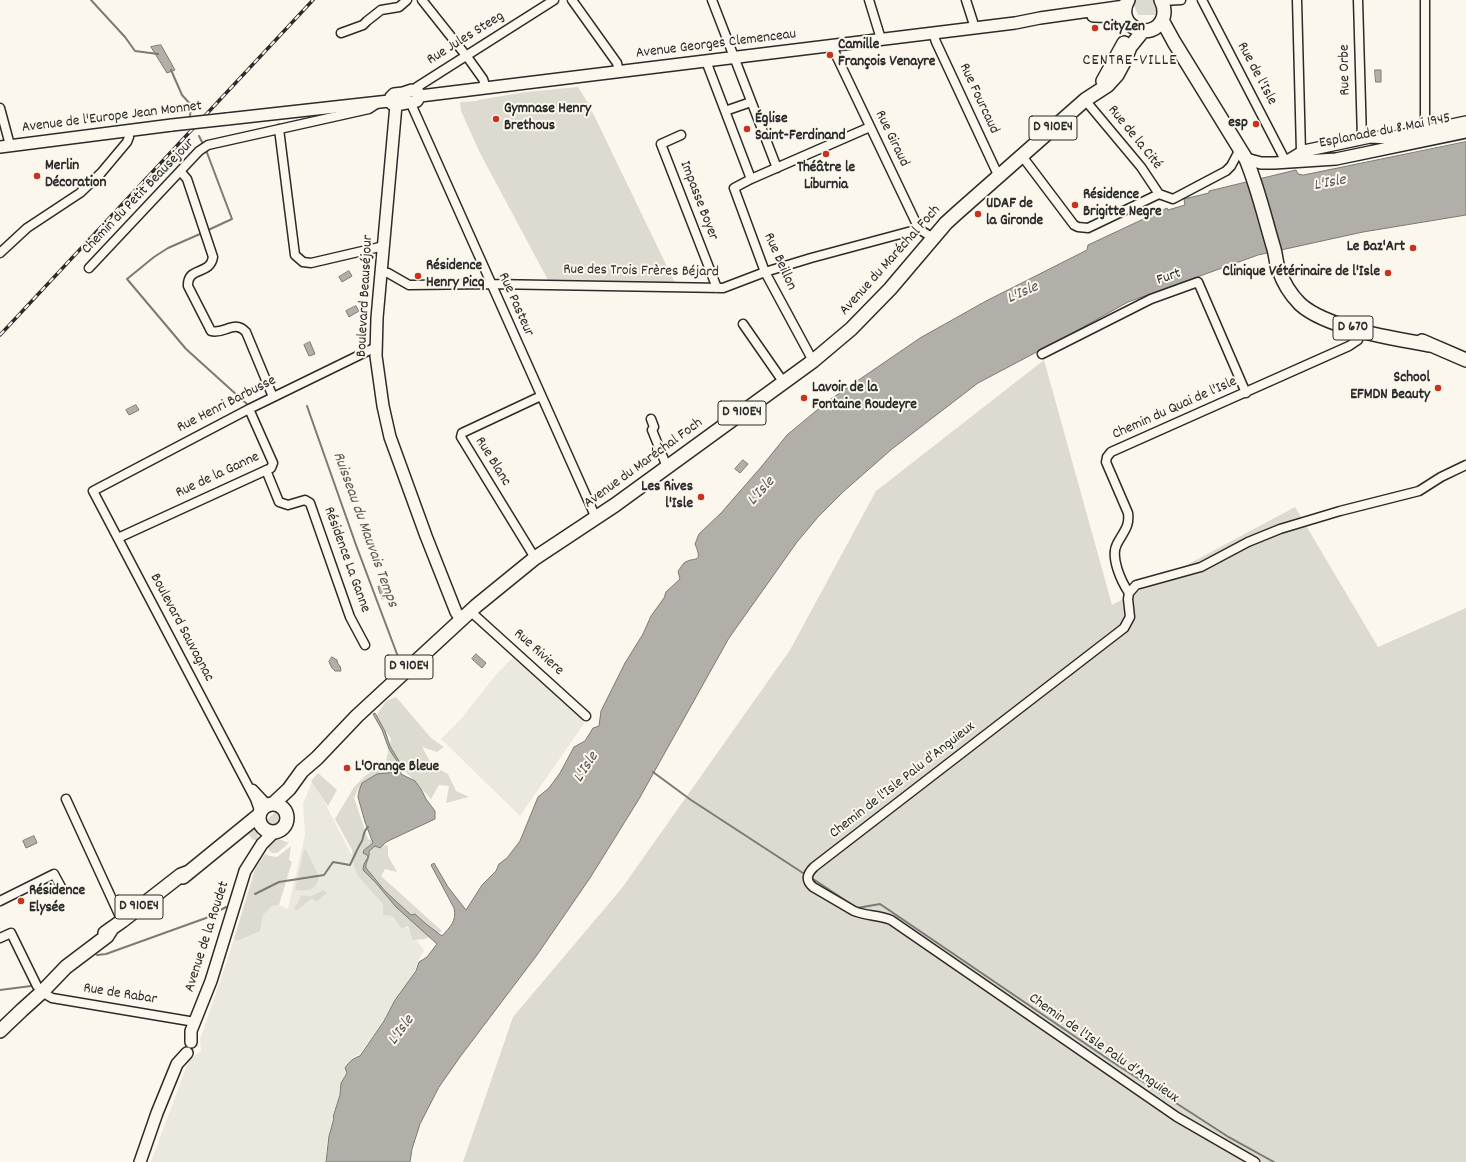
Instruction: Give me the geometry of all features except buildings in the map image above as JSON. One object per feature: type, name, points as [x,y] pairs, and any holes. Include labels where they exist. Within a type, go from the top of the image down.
[{"type":"main road","points":[[1161,1],[1164,7],[1162,20]]},
{"type":"main road","name":"Avenue Georges Clemenceau","points":[[388,103],[394,94],[417,94],[486,88],[1015,23],[1041,23],[1094,16],[1130,15]]},
{"type":"main road","name":"Avenue du Maréchal Foch","points":[[317,758],[288,798],[285,810],[287,818],[285,826],[279,831],[266,817],[302,771],[317,758],[384,690],[466,615],[535,558],[624,500],[667,467],[813,362],[851,329],[890,289],[956,213],[1088,98],[1103,81],[1128,36],[1130,15],[1156,27],[1162,20]]},
{"type":"main road","name":"D 670","points":[[1130,15],[1164,37],[1193,73]]},
{"type":"main road","name":"D 670","points":[[1162,20],[1243,154],[1252,174],[1279,270],[1288,288],[1300,304],[1312,309],[1324,319],[1363,327],[1396,339],[1430,345],[1466,360]]},
{"type":"main road","name":"Avenue Georges Clemenceau","points":[[227,119],[388,103],[409,103],[417,101],[417,94]]},
{"type":"main road","name":"Boulevard Beauséjour","points":[[388,103],[384,246],[376,347],[383,406],[390,437],[426,536],[456,612],[466,615]]},
{"type":"main road","name":"Avenue de l'Europe Jean Monnet","points":[[5,146],[227,119]]},
{"type":"main road","points":[[1286,162],[1301,152],[1373,137],[1390,138],[1466,122]]},
{"type":"main road","name":"Esplanade du 8 Mai 1945","points":[[1243,154],[1261,163],[1336,159],[1466,132]]},
{"type":"main road","points":[[1252,174],[1261,163]]},
{"type":"main road","points":[[266,817],[277,804],[285,810]]},
{"type":"main road","name":"D 910E4","points":[[3,1029],[39,990],[48,976],[66,967],[91,948],[95,941],[181,875],[189,872],[224,843],[266,817]]},
{"type":"main road","name":"Avenue de la Roudet","points":[[140,1162],[177,1064],[187,1053],[190,1053],[194,1049],[194,1045],[191,1042],[191,1031],[211,981],[245,871],[262,844],[266,817]]},
{"type":"street","points":[[341,33],[363,25],[366,20],[381,10],[399,7],[407,0]]},
{"type":"street","points":[[422,0],[467,56],[483,80],[486,88]]},
{"type":"street","name":"Rue Jules Steeg","points":[[417,94],[417,87],[554,0]]},
{"type":"street","points":[[572,0],[617,63],[620,72]]},
{"type":"street","points":[[712,0],[777,168]]},
{"type":"street","points":[[868,0],[881,39]]},
{"type":"street","points":[[966,0],[975,28]]},
{"type":"street","points":[[1161,1],[1181,0]]},
{"type":"street","name":"Rue de l'Isle","points":[[1202,0],[1286,162]]},
{"type":"street","points":[[1297,0],[1301,152]]},
{"type":"street","name":"Rue Orbe","points":[[1358,0],[1362,139]]},
{"type":"street","points":[[1424,0],[1425,121],[1430,130]]},
{"type":"street","name":"Rue Fourcaud","points":[[933,33],[999,177]]},
{"type":"street","name":"Rue Giraud","points":[[833,45],[835,53],[919,229]]},
{"type":"street","points":[[706,61],[751,179],[870,127]]},
{"type":"street","name":"Rue de la Cité","points":[[1088,98],[1159,194]]},
{"type":"street","points":[[725,111],[751,102]]},
{"type":"street","name":"Avenue Georges Clemenceau","points":[[279,129],[369,109],[388,103]]},
{"type":"street","name":"Rue Pasteur","points":[[409,103],[412,106],[490,284],[596,518]]},
{"type":"street","points":[[0,108],[5,146]]},
{"type":"street","points":[[279,129],[295,255],[303,262],[311,263],[384,246]]},
{"type":"street","name":"Chemin du Petit Beausejour","points":[[89,268],[181,172],[199,151],[208,144],[279,129]]},
{"type":"street","points":[[0,253],[27,228],[80,193],[101,173],[127,142],[129,137],[128,131]]},
{"type":"street","name":"Impasse Boyer","points":[[681,135],[661,144],[717,288]]},
{"type":"street","points":[[1022,156],[1074,225],[1088,228],[1159,194],[1173,199],[1226,171],[1243,154]]},
{"type":"street","points":[[181,172],[187,179],[213,257],[212,263],[208,268],[192,274],[188,280],[188,286],[211,331],[216,333],[237,326],[241,327],[246,332],[273,397]]},
{"type":"street","name":"Rue Beillon","points":[[751,179],[734,188],[765,272],[813,362]]},
{"type":"street","points":[[919,229],[933,238]]},
{"type":"street","name":"Rue des Trois Frères Béjard","points":[[381,272],[388,273],[409,285],[490,284],[723,288],[765,272],[811,258],[919,229]]},
{"type":"street","name":"Furt","points":[[1042,354],[1151,299],[1198,282],[1246,393]]},
{"type":"street","points":[[743,324],[784,383]]},
{"type":"street","name":"Chemin du Quai de l'Isle","points":[[1129,593],[1121,580],[1114,554],[1116,545],[1129,521],[1128,513],[1106,462],[1107,457],[1111,452],[1349,346],[1358,340],[1363,327]]},
{"type":"street","name":"Rue Henri Barbusse","points":[[93,491],[249,409],[376,347]]},
{"type":"street","name":"Rue Blanc","points":[[535,558],[461,437],[462,433],[541,396]]},
{"type":"street","name":"Rue de la Ganne","points":[[118,538],[271,468],[273,463],[249,409]]},
{"type":"street","points":[[650,419],[654,427],[652,430],[667,467]]},
{"type":"street","points":[[1129,593],[1136,585],[1201,567],[1248,542],[1280,529],[1340,511],[1419,491],[1441,477],[1466,465]]},
{"type":"street","name":"Résidence La Ganne","points":[[266,470],[279,502],[288,505],[305,500],[310,503],[350,617],[365,646]]},
{"type":"street","name":"Boulevard Sauvagnac","points":[[93,491],[266,817]]},
{"type":"street","name":"Chemin de l'Isle Palu d’Anguieux","points":[[1129,593],[1128,599],[1130,617],[1124,628],[814,867],[809,873],[809,883],[813,887],[854,911],[891,920],[1177,1117],[1255,1162]]},
{"type":"street","name":"Rue Riviere","points":[[466,615],[586,716]]},
{"type":"street","name":"Boulevard Sauvagnac","points":[[244,778],[266,817]]},
{"type":"street","points":[[66,799],[117,924]]},
{"type":"street","points":[[0,901],[54,874],[61,886]]},
{"type":"street","points":[[0,938],[11,933],[39,990]]},
{"type":"street","name":"Rue de Rabar","points":[[39,990],[52,998],[195,1022]]},
{"type":"shaded area","points":[[1135,0],[1155,0],[1158,8],[1155,15],[1138,15],[1133,3]]},
{"type":"shaded area","points":[[578,87],[588,103],[675,283],[549,282],[480,153],[461,111],[460,102],[477,101],[526,92]]},
{"type":"shaded area","points":[[1044,360],[1112,605],[1295,507],[1378,647],[1466,608],[1466,1162],[463,1162],[513,1017],[622,888],[790,650],[876,491]]},
{"type":"shaded area","points":[[515,655],[587,719],[520,816],[441,739],[462,718],[494,677]]},
{"type":"shaded area","points":[[396,697],[431,738],[444,747],[437,752],[422,747],[432,765],[448,774],[456,791],[469,797],[446,803],[449,786],[439,785],[431,799],[405,771],[379,775],[358,789],[354,798],[368,839],[388,846],[388,856],[397,872],[385,869],[381,876],[442,931],[425,939],[413,940],[408,926],[401,928],[393,916],[383,915],[383,904],[358,876],[354,866],[352,850],[335,819],[354,787],[365,776],[386,761],[391,739],[376,716],[386,701]]},
{"type":"shaded area","points":[[318,773],[337,790],[328,806],[311,781]]},
{"type":"shaded area","points":[[312,782],[323,799],[350,852],[424,950],[415,971],[395,999],[383,1021],[359,1055],[354,1057],[344,1068],[346,1073],[340,1083],[340,1094],[332,1117],[325,1162],[151,1162],[189,1060],[201,1051],[200,1039],[234,939],[237,941],[260,931],[263,915],[272,906],[279,905],[288,909],[305,835],[303,804]]},
{"type":"shaded area","points":[[277,811],[280,819],[279,822],[274,826],[267,824],[265,821]]},
{"type":"shaded area","points":[[255,830],[258,834],[257,841],[252,839],[247,832]]},
{"type":"shaded area","points":[[274,839],[279,839],[289,843],[277,853],[272,853],[268,847]]},
{"type":"shaded area","points":[[291,846],[289,860],[292,862],[279,905],[272,906],[263,915],[260,931],[237,941],[234,939],[255,869],[265,854],[277,857]]},
{"type":"shaded area","points":[[304,850],[306,850],[319,877],[318,882],[313,888],[307,890],[295,890]]},
{"type":"shaded area","points":[[323,890],[327,893],[316,902],[312,898],[296,911],[294,908],[301,896],[311,896]]},
{"type":"water","points":[[161,45],[175,70],[167,73],[151,47]]},
{"type":"water","points":[[1375,70],[1381,70],[1381,82],[1376,82]]},
{"type":"water","name":"L'Isle","points":[[1466,142],[1466,215],[1363,232],[1258,255],[1128,302],[978,383],[892,449],[843,492],[818,517],[797,542],[729,638],[639,799],[590,878],[537,955],[439,1087],[420,1124],[412,1149],[410,1162],[326,1162],[329,1136],[340,1095],[341,1083],[347,1073],[345,1068],[351,1060],[360,1056],[384,1021],[395,1000],[416,971],[419,962],[427,957],[437,944],[396,907],[363,870],[364,864],[368,857],[363,853],[364,850],[373,843],[358,797],[359,791],[362,783],[377,774],[396,772],[398,767],[397,761],[389,749],[382,730],[373,714],[375,713],[385,731],[390,746],[399,761],[401,774],[415,781],[435,811],[435,819],[386,842],[380,848],[375,846],[369,851],[369,856],[366,868],[385,891],[411,915],[415,914],[442,936],[454,920],[455,913],[454,908],[431,865],[434,863],[448,887],[466,910],[482,885],[496,871],[499,864],[507,858],[520,841],[538,797],[549,788],[560,773],[574,747],[585,741],[593,728],[599,726],[601,711],[625,663],[643,634],[651,616],[664,598],[666,592],[680,579],[678,571],[683,564],[698,557],[695,544],[699,534],[721,513],[787,435],[828,401],[920,338],[986,301],[1087,250],[1088,245],[1167,208],[1168,210],[1185,205],[1184,199],[1209,193],[1209,191],[1296,170],[1298,174],[1303,175]]},
{"type":"water","points":[[349,271],[352,276],[342,282],[339,277]]},
{"type":"water","points":[[356,306],[359,311],[349,317],[346,311]]},
{"type":"water","points":[[310,342],[315,354],[309,356],[304,345]]},
{"type":"water","points":[[136,405],[139,410],[129,415],[126,410]]},
{"type":"water","points":[[743,460],[748,464],[740,473],[735,469]]},
{"type":"water","points":[[383,585],[388,596],[382,599],[378,587]]},
{"type":"water","points":[[476,654],[486,663],[482,668],[472,659]]},
{"type":"water","points":[[332,657],[337,660],[341,671],[335,671],[332,668],[329,662]]},
{"type":"water","points":[[34,836],[37,843],[26,848],[23,841]]},
{"type":"waterway","name":"Ruisseau du Mauvais Temps","points":[[91,0],[125,37],[135,51],[158,54]]},
{"type":"waterway","name":"Ruisseau du Mauvais Temps","points":[[171,70],[182,95],[191,105],[190,116]]},
{"type":"waterway","name":"Ruisseau du Mauvais Temps","points":[[199,136],[203,144]]},
{"type":"waterway","name":"Ruisseau du Mauvais Temps","points":[[206,150],[232,219],[206,231]]},
{"type":"waterway","name":"Ruisseau du Mauvais Temps","points":[[200,234],[168,248],[154,257],[127,279],[186,349],[248,405]]},
{"type":"waterway","name":"Ruisseau du Mauvais Temps","points":[[307,406],[356,545],[400,662]]},
{"type":"waterway","points":[[653,772],[691,800],[803,873]]},
{"type":"waterway","points":[[255,894],[279,882],[324,875],[333,862],[350,865],[362,841],[365,830],[368,827]]},
{"type":"waterway","points":[[813,879],[857,908],[880,904],[1111,1061],[1227,1136],[1274,1162]]},
{"type":"waterway","points":[[97,955],[106,954],[206,918],[226,907]]},
{"type":"waterway","points":[[0,990],[31,986]]},
{"type":"railway","points":[[0,335],[313,0]]},
{"type":"place","name":"CityZen","points":[[1095,28]]},
{"type":"place","name":"Camille François Venayre","points":[[830,55]]},
{"type":"place","name":"Gymnase Henry Brethous","points":[[496,119]]},
{"type":"place","name":"esp","points":[[1256,124]]},
{"type":"place","name":"Église Saint-Ferdinand","points":[[747,129]]},
{"type":"place","name":"Théâtre le Liburnia","points":[[826,154]]},
{"type":"place","name":"Merlin Décoration","points":[[37,176]]},
{"type":"place","name":"Résidence Brigitte Negre","points":[[1075,205]]},
{"type":"place","name":"UDAF de la Gironde","points":[[978,214]]},
{"type":"place","name":"Le Baz'Art","points":[[1413,248]]},
{"type":"place","name":"Clinique Vétérinaire de l'Isle","points":[[1388,273]]},
{"type":"place","name":"Résidence Henry Picq","points":[[418,276]]},
{"type":"place","name":"School EFMDN Beauty","points":[[1438,388]]},
{"type":"place","name":"Lavoir de la Fontaine Roudeyre","points":[[804,398]]},
{"type":"place","name":"Les Rives l'Isle","points":[[701,497]]},
{"type":"place","name":"L'Orange Bleue","points":[[347,768]]},
{"type":"place","name":"Résidence Elysée","points":[[21,901]]},
{"type":"district","name":"CENTRE-VILLE","points":[[1130,62]]}]
